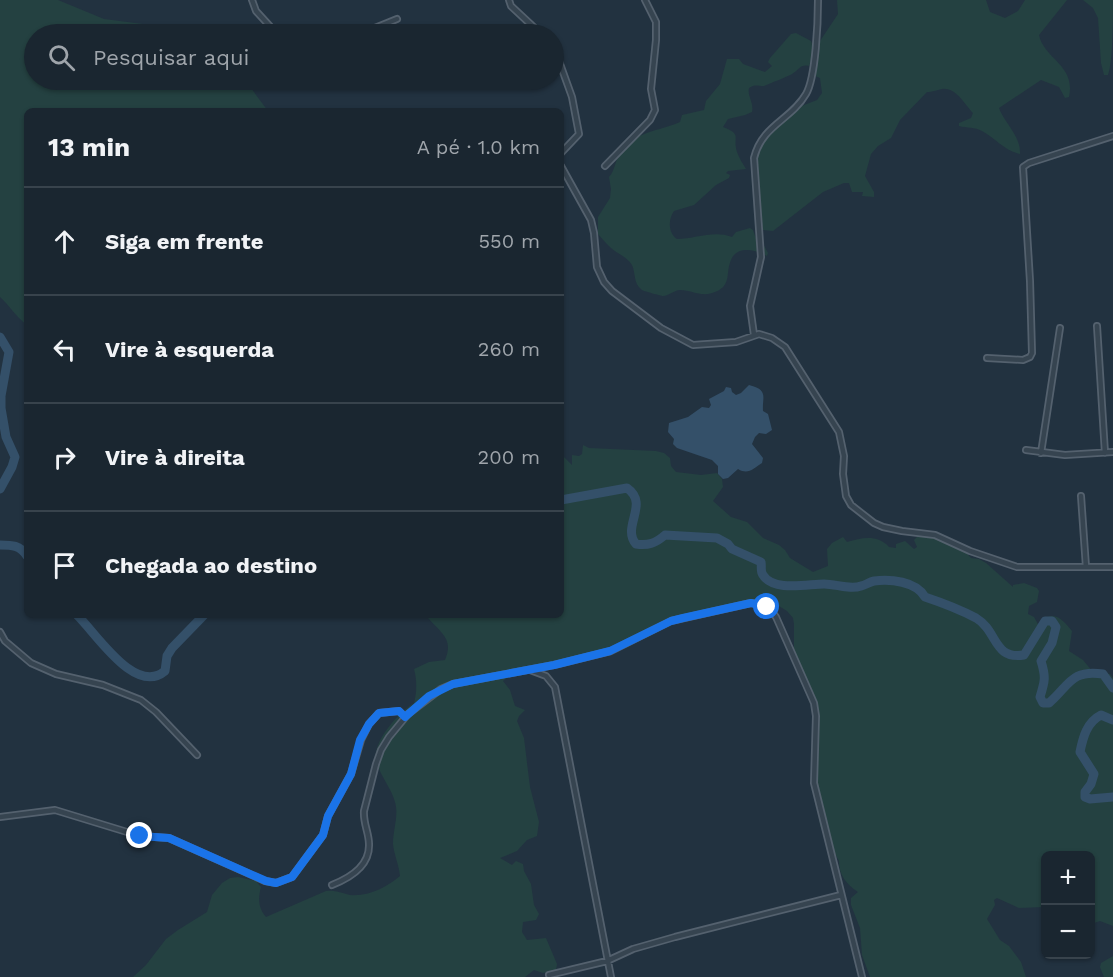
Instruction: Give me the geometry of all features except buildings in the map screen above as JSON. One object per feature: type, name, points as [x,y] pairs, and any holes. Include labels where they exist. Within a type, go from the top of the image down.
[{"type":"street","points":[[252,0],[256,11],[268,24]]},
{"type":"street","points":[[508,0],[530,24]]},
{"type":"street","points":[[606,166],[650,120],[656,110],[651,89],[656,22],[645,0]]},
{"type":"street","points":[[754,334],[750,306],[760,262],[761,239],[753,173],[754,159],[765,134],[801,100],[808,90],[817,41],[818,0]]},
{"type":"street","points":[[385,24],[397,19]]},
{"type":"street","points":[[564,75],[572,97],[579,134],[564,150]]},
{"type":"street","points":[[987,358],[1023,360],[1030,357],[1032,353],[1023,167],[1029,163],[1113,136]]},
{"type":"street","points":[[564,171],[591,220],[597,267],[604,282],[612,291],[661,328],[693,345],[736,342],[754,334],[772,338],[785,347],[839,432],[843,449],[846,496],[852,505],[874,523],[902,531],[935,535],[970,551],[1017,567],[1113,567]]},
{"type":"street","points":[[1097,326],[1105,453]]},
{"type":"street","points":[[1041,453],[1060,328]]},
{"type":"street","points":[[1026,450],[1065,454],[1113,452]]},
{"type":"street","points":[[1081,496],[1086,567]]},
{"type":"street","points":[[332,885],[353,876],[368,857],[369,845],[363,819],[381,750],[405,717],[441,688],[610,651],[671,621],[751,603],[767,607],[776,617],[815,709],[814,783],[862,977]]},
{"type":"street","points":[[0,632],[5,641],[31,663],[56,674],[103,685],[141,700],[156,712],[197,755]]},
{"type":"street","points":[[528,670],[546,676],[555,687],[611,977]]},
{"type":"street","points":[[0,817],[55,810],[140,836],[169,838],[266,881],[283,882],[292,877],[323,835],[328,816],[351,774],[360,740],[369,724],[379,713],[399,711],[405,717]]},
{"type":"street","points":[[549,975],[607,961],[641,947],[841,895]]},
{"type":"green space","points":[[0,0],[58,0],[104,19],[143,24],[24,24],[24,90],[252,90],[266,108],[24,108],[24,322],[0,297]]},
{"type":"green space","points":[[837,0],[986,0],[990,12],[1005,18],[1018,11],[1025,0],[1067,0],[1039,35],[1042,43],[1068,77],[1069,97],[1065,98],[1059,87],[1041,80],[999,108],[1018,141],[1020,154],[979,130],[959,126],[959,123],[971,118],[973,113],[952,91],[942,89],[927,92],[900,120],[891,138],[878,146],[871,154],[865,176],[874,192],[874,197],[862,196],[863,192],[852,192],[849,183],[844,183],[823,192],[773,231],[763,230],[759,225],[754,159],[761,143],[794,109],[817,100],[822,93],[820,78],[813,75],[820,41],[838,14]]},
{"type":"green space","points":[[1083,0],[1113,0],[1112,50],[1108,75],[1104,75],[1101,63],[1098,18],[1093,8]]},
{"type":"green space","points":[[796,33],[811,41],[812,54],[809,66],[802,67],[764,86],[749,88],[752,112],[728,119],[723,127],[735,134],[737,152],[746,169],[728,171],[726,173],[730,175],[729,178],[716,185],[694,205],[674,211],[670,222],[672,233],[677,239],[718,234],[732,237],[736,232],[750,228],[757,241],[763,244],[768,253],[767,256],[747,250],[738,252],[729,265],[726,283],[712,293],[680,290],[663,296],[642,290],[637,284],[630,262],[611,248],[598,234],[598,217],[610,198],[609,177],[619,155],[627,145],[641,135],[680,122],[682,115],[704,110],[706,101],[720,84],[727,59],[739,59],[743,64],[765,72],[772,66],[768,62],[770,58],[791,34]]},
{"type":"green space","points":[[583,445],[589,448],[656,451],[670,458],[671,466],[676,472],[701,475],[717,473],[722,479],[723,487],[713,501],[731,517],[747,522],[763,538],[779,545],[790,558],[813,572],[828,566],[827,549],[843,537],[847,542],[864,538],[879,540],[889,547],[896,548],[896,544],[905,541],[914,549],[917,547],[914,540],[918,536],[945,540],[960,546],[971,558],[986,563],[1013,587],[1013,585],[1024,583],[1037,588],[1039,591],[1037,602],[1029,606],[1028,614],[1034,617],[1039,626],[1050,616],[1061,619],[1072,631],[1069,651],[1083,660],[1093,672],[1110,674],[1113,678],[1113,926],[1100,921],[1095,923],[1095,851],[1041,851],[1041,907],[1019,908],[997,898],[994,900],[995,905],[987,919],[1000,940],[1009,946],[1021,962],[1026,977],[870,977],[862,955],[860,928],[851,905],[851,898],[858,892],[844,879],[839,861],[820,826],[814,762],[817,714],[794,653],[793,618],[787,611],[764,600],[743,608],[670,621],[608,654],[516,675],[503,681],[510,690],[515,706],[525,710],[517,721],[524,738],[530,787],[539,822],[537,836],[527,840],[517,851],[500,858],[512,865],[516,861],[523,864],[531,884],[534,905],[539,914],[536,920],[523,922],[522,932],[527,940],[546,938],[557,964],[556,970],[543,973],[534,970],[525,977],[133,977],[146,965],[166,939],[207,912],[212,895],[222,883],[230,878],[238,877],[256,881],[261,887],[259,903],[266,917],[326,891],[350,895],[370,893],[400,876],[393,844],[396,807],[378,765],[376,752],[388,728],[401,713],[414,703],[416,677],[414,669],[429,662],[445,660],[447,641],[428,618],[564,618],[564,457],[572,465],[572,455],[582,454]]},
{"type":"green space","points":[[1113,956],[1113,977],[1104,977],[1100,967],[1101,963]]},
{"type":"water","points":[[749,385],[762,392],[763,411],[768,414],[772,430],[766,434],[759,433],[752,444],[763,458],[762,463],[748,471],[738,469],[728,478],[723,479],[718,474],[718,466],[712,460],[677,448],[673,444],[674,439],[668,432],[669,423],[688,417],[702,407],[709,408],[711,405],[709,399],[724,391],[726,387],[731,388],[736,395]]},
{"type":"waterway","points":[[0,337],[9,352],[1,408],[6,437],[15,457],[0,489]]},
{"type":"waterway","points":[[564,499],[627,488],[636,501],[632,530],[632,537],[636,544],[652,543],[665,535],[717,538],[732,549],[761,562],[763,575],[774,584],[791,586],[824,584],[857,587],[874,581],[887,580],[909,584],[925,597],[976,618],[988,630],[1001,649],[1014,655],[1024,655],[1045,621],[1052,621],[1056,627],[1052,643],[1041,661],[1044,679],[1040,697],[1043,703],[1049,703],[1072,680],[1084,674],[1103,674],[1113,688]]},
{"type":"waterway","points":[[0,545],[15,546],[24,552]]},
{"type":"waterway","points":[[80,618],[105,647],[129,669],[141,675],[153,677],[165,671],[167,656],[172,648],[201,618]]},
{"type":"waterway","points":[[1113,720],[1101,715],[1096,718],[1084,736],[1080,752],[1094,774],[1085,792],[1085,797],[1090,799],[1113,797]]},
{"type":"route","points":[[140,836],[169,838],[266,881],[283,882],[292,877],[323,835],[328,816],[351,774],[360,740],[369,724],[379,713],[399,711],[405,717],[441,688],[554,665],[621,648],[671,621],[751,603],[767,607]]}]
